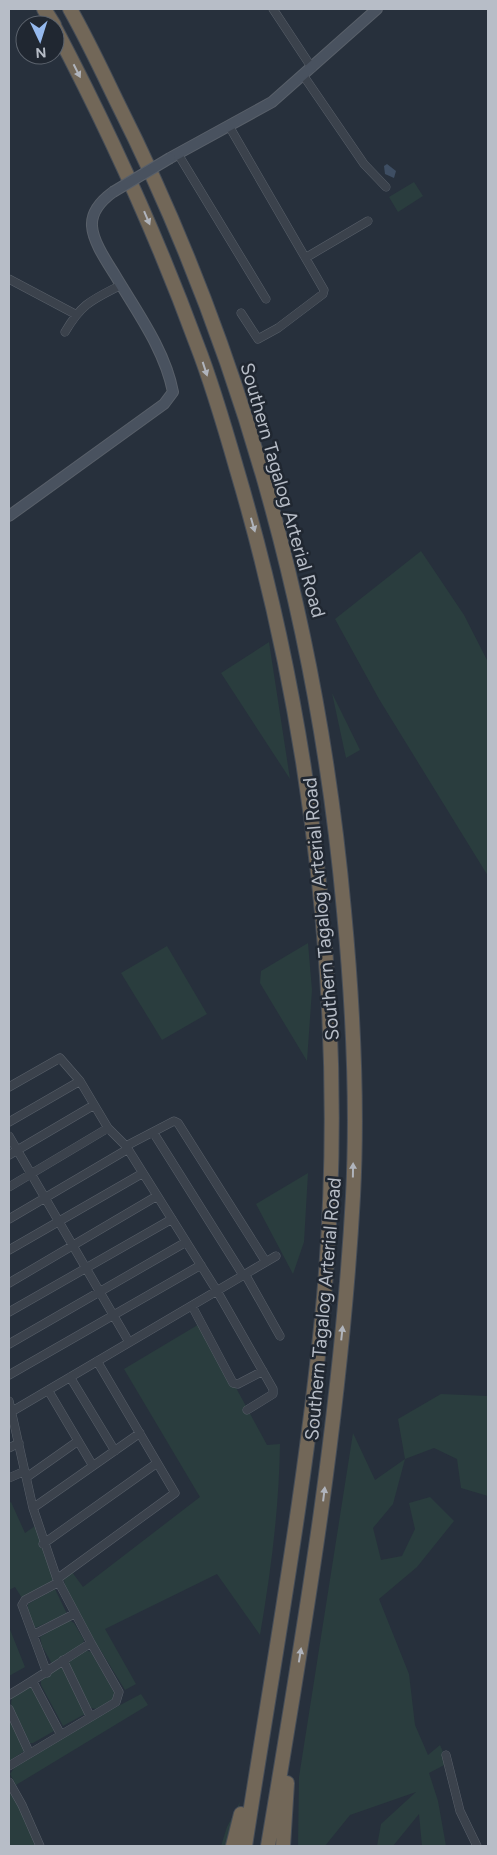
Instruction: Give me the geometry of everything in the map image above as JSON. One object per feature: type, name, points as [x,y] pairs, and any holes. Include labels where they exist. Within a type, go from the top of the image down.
[{"type":"highway","name":"Southern Tagalog Arterial Road","points":[[70,9],[147,161],[180,238],[221,344],[251,433],[300,617],[322,732],[337,835],[349,966],[354,1079],[353,1194],[332,1429],[319,1535],[268,1846]]},
{"type":"highway","name":"Southern Tagalog Arterial Road","points":[[65,48],[125,167],[199,348],[224,426],[258,541],[278,625],[299,732],[314,833],[326,968],[330,1092],[330,1194],[324,1295],[296,1530],[245,1846]]},
{"type":"highway","points":[[233,1846],[272,1672]]},
{"type":"highway","points":[[283,1846],[292,1703]]},
{"type":"street","points":[[273,9],[312,68]]},
{"type":"street","points":[[9,516],[164,404],[173,392],[169,372],[150,334],[105,258],[92,228],[93,214],[102,200],[174,156],[272,102],[377,9]]},
{"type":"street","points":[[303,75],[364,164],[386,186]]},
{"type":"street","points":[[229,126],[322,283],[323,294],[278,328],[258,339],[241,313]]},
{"type":"street","points":[[174,156],[266,299]]},
{"type":"street","points":[[307,257],[368,221]]},
{"type":"street","points":[[9,278],[75,314]]},
{"type":"street","points":[[65,332],[75,314],[86,303],[121,285]]},
{"type":"street","points":[[9,1087],[60,1058],[80,1081],[108,1128],[127,1148],[143,1172],[217,1291],[273,1389],[273,1394],[247,1410]]},
{"type":"street","points":[[9,1122],[80,1081]]},
{"type":"street","points":[[9,1155],[94,1105]]},
{"type":"street","points":[[9,1219],[174,1121],[178,1123],[266,1262]]},
{"type":"street","points":[[9,1186],[108,1128]]},
{"type":"street","points":[[153,1132],[244,1275],[280,1336]]},
{"type":"street","points":[[9,1136],[129,1342]]},
{"type":"street","points":[[9,1250],[143,1172]]},
{"type":"street","points":[[9,1282],[157,1196]]},
{"type":"street","points":[[9,1312],[172,1219]]},
{"type":"street","points":[[9,1344],[186,1242]]},
{"type":"street","points":[[11,1416],[48,1390],[276,1256]]},
{"type":"street","points":[[9,1375],[201,1265]]},
{"type":"street","points":[[192,1306],[233,1383],[238,1384],[263,1371]]},
{"type":"street","points":[[47,1673],[22,1607],[23,1602],[58,1581],[173,1496],[174,1489],[97,1361]]},
{"type":"street","points":[[70,1377],[115,1451]]},
{"type":"street","points":[[48,1390],[94,1466]]},
{"type":"street","points":[[9,1401],[32,1508],[43,1544],[74,1614],[118,1689],[119,1696],[116,1702],[9,1766]]},
{"type":"street","points":[[32,1508],[140,1433]]},
{"type":"street","points":[[9,1478],[26,1474],[78,1441]]},
{"type":"street","points":[[9,1448],[19,1443]]},
{"type":"street","points":[[43,1544],[157,1463]]},
{"type":"street","points":[[34,1635],[74,1614]]},
{"type":"street","points":[[9,1695],[33,1682],[63,1660],[91,1644]]},
{"type":"street","points":[[63,1660],[90,1716]]},
{"type":"street","points":[[33,1682],[60,1734]]},
{"type":"street","points":[[9,1709],[30,1752]]},
{"type":"street","points":[[446,1755],[460,1811],[477,1846]]},
{"type":"street","points":[[9,1782],[22,1805],[40,1846]]},
{"type":"shaded area","points":[[414,182],[423,196],[398,212],[389,197]]},
{"type":"shaded area","points":[[421,551],[464,615],[488,662],[488,876],[379,699],[335,619]]},
{"type":"shaded area","points":[[269,642],[290,779],[221,673]]},
{"type":"shaded area","points":[[332,693],[360,750],[346,758]]},
{"type":"shaded area","points":[[308,943],[312,990],[307,1061],[260,983],[261,971]]},
{"type":"shaded area","points":[[167,946],[207,1014],[162,1040],[121,973]]},
{"type":"shaded area","points":[[308,1173],[304,1242],[293,1274],[256,1204]]},
{"type":"shaded area","points":[[201,1323],[267,1445],[280,1444],[274,1540],[260,1635],[217,1574],[105,1629],[136,1684],[125,1690],[93,1638],[65,1586],[64,1579],[72,1572],[83,1587],[200,1497],[124,1369]]},
{"type":"shaded area","points":[[441,1394],[488,1396],[488,1496],[461,1488],[457,1459],[434,1448],[405,1459],[398,1419]]},
{"type":"shaded area","points":[[353,1433],[375,1480],[405,1459],[393,1504],[373,1528],[381,1560],[402,1556],[415,1529],[409,1503],[430,1497],[454,1521],[417,1567],[379,1599],[409,1674],[415,1725],[428,1755],[440,1745],[448,1763],[429,1773],[438,1801],[446,1846],[422,1846],[419,1814],[393,1846],[377,1846],[381,1824],[416,1792],[350,1815],[325,1846],[298,1846],[299,1777]]},
{"type":"shaded area","points":[[11,1502],[25,1533],[35,1526],[53,1579],[51,1583],[22,1598],[15,1587],[9,1590],[9,1503]]},
{"type":"shaded area","points":[[55,1589],[67,1614],[35,1628],[28,1612],[28,1604]]},
{"type":"shaded area","points":[[69,1620],[74,1623],[84,1640],[83,1643],[52,1664],[42,1646],[40,1637]]},
{"type":"shaded area","points":[[9,1627],[25,1667],[9,1676]]},
{"type":"shaded area","points":[[85,1650],[91,1652],[115,1694],[114,1699],[96,1709],[91,1708],[69,1664],[69,1661]]},
{"type":"shaded area","points":[[60,1666],[63,1666],[85,1710],[85,1714],[63,1726],[41,1685],[41,1681]]},
{"type":"shaded area","points":[[29,1687],[34,1688],[54,1731],[33,1743],[30,1743],[11,1704],[12,1697]]},
{"type":"shaded area","points":[[141,1694],[148,1705],[16,1785],[10,1774],[14,1768]]},
{"type":"shaded area","points":[[9,1716],[26,1750],[9,1761]]},
{"type":"shaded area","points":[[9,1792],[20,1807],[35,1846],[9,1846]]},
{"type":"shaded area","points":[[240,1802],[230,1846],[221,1846],[227,1827]]},
{"type":"water","points":[[387,164],[396,171],[394,178],[385,174],[384,166]]}]
